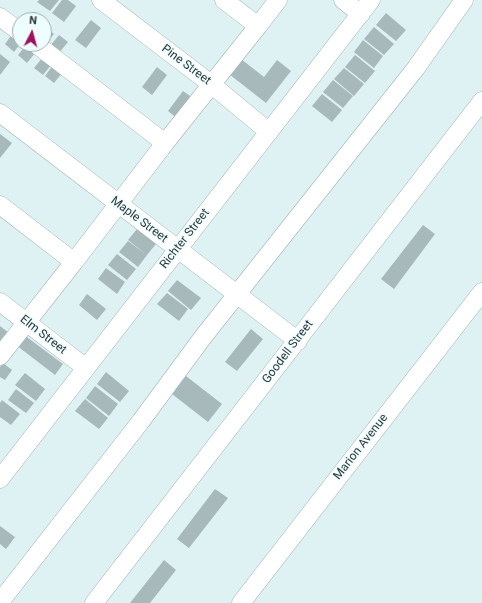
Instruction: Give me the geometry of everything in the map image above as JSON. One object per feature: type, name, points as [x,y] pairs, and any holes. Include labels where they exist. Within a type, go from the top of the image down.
[{"type":"street","name":"Pine Street","points":[[101,0],[211,84],[269,132]]},
{"type":"street","points":[[224,0],[258,26]]},
{"type":"street","points":[[0,356],[278,0]]},
{"type":"street","points":[[343,0],[366,7]]},
{"type":"street","points":[[0,602],[237,294],[416,68],[464,0]]},
{"type":"street","name":"Richter Street","points":[[0,479],[366,7]]},
{"type":"street","points":[[0,17],[12,26]]},
{"type":"street","points":[[46,52],[165,143]]},
{"type":"street","name":"Goodell Street","points":[[94,603],[482,101]]},
{"type":"street","name":"Maple Street","points":[[0,113],[298,341]]},
{"type":"street","points":[[0,205],[74,262]]},
{"type":"street","name":"Marion Avenue","points":[[241,603],[482,292]]},
{"type":"street","name":"Elm Street","points":[[0,302],[86,368]]},
{"type":"building","points":[[39,0],[59,0],[50,11],[37,2]]},
{"type":"building","points":[[62,0],[68,0],[76,6],[64,22],[52,13]]},
{"type":"building","points":[[386,13],[406,30],[396,41],[376,25]]},
{"type":"building","points":[[91,20],[101,28],[86,48],[75,40]]},
{"type":"building","points":[[374,27],[394,44],[384,55],[364,39]]},
{"type":"building","points":[[12,34],[12,50],[5,44]]},
{"type":"building","points":[[59,35],[68,42],[59,53],[52,48],[52,44]]},
{"type":"building","points":[[363,40],[383,56],[374,68],[354,52]]},
{"type":"building","points":[[20,52],[36,52],[27,63],[18,55]]},
{"type":"building","points":[[0,54],[10,62],[0,75]]},
{"type":"building","points":[[355,55],[375,71],[365,83],[345,67]]},
{"type":"building","points":[[43,57],[52,64],[43,75],[34,68]]},
{"type":"building","points":[[241,59],[264,77],[277,60],[291,71],[266,103],[229,74]]},
{"type":"building","points":[[53,65],[63,72],[54,83],[45,76]]},
{"type":"building","points":[[157,67],[167,75],[152,95],[142,87]]},
{"type":"building","points":[[344,68],[364,84],[354,96],[334,79]]},
{"type":"building","points":[[333,80],[353,96],[343,108],[323,92]]},
{"type":"building","points":[[183,91],[193,98],[178,119],[168,111]]},
{"type":"building","points":[[322,94],[342,110],[332,122],[312,106]]},
{"type":"building","points":[[0,134],[12,143],[0,158]]},
{"type":"building","points":[[423,225],[435,234],[394,289],[381,279]]},
{"type":"building","points":[[137,229],[156,244],[147,255],[128,240]]},
{"type":"building","points":[[128,241],[147,255],[138,267],[119,252]]},
{"type":"building","points":[[117,254],[136,269],[127,280],[108,265]]},
{"type":"building","points":[[106,268],[125,282],[117,294],[98,279]]},
{"type":"building","points":[[177,280],[201,298],[191,310],[168,291]]},
{"type":"building","points":[[167,293],[188,309],[179,321],[157,304]]},
{"type":"building","points":[[87,294],[106,309],[97,320],[79,305]]},
{"type":"building","points":[[0,326],[9,333],[0,346]]},
{"type":"building","points":[[251,329],[263,339],[237,371],[225,362]]},
{"type":"building","points":[[24,335],[63,364],[55,375],[16,345]]},
{"type":"building","points":[[3,363],[12,370],[5,380],[0,377],[0,367]]},
{"type":"building","points":[[106,372],[129,391],[120,402],[97,384]]},
{"type":"building","points":[[25,373],[45,389],[36,401],[15,385]]},
{"type":"building","points":[[186,376],[222,404],[208,422],[172,394]]},
{"type":"building","points":[[95,386],[118,404],[109,416],[86,398]]},
{"type":"building","points":[[16,389],[34,403],[26,413],[8,400]]},
{"type":"building","points":[[85,399],[108,418],[99,429],[75,411]]},
{"type":"building","points":[[2,400],[20,414],[11,425],[0,417],[0,403]]},
{"type":"building","points":[[215,489],[228,498],[189,548],[177,539]]},
{"type":"building","points":[[0,526],[15,537],[6,549],[0,544]]},
{"type":"building","points":[[164,560],[176,570],[150,603],[130,603]]}]
